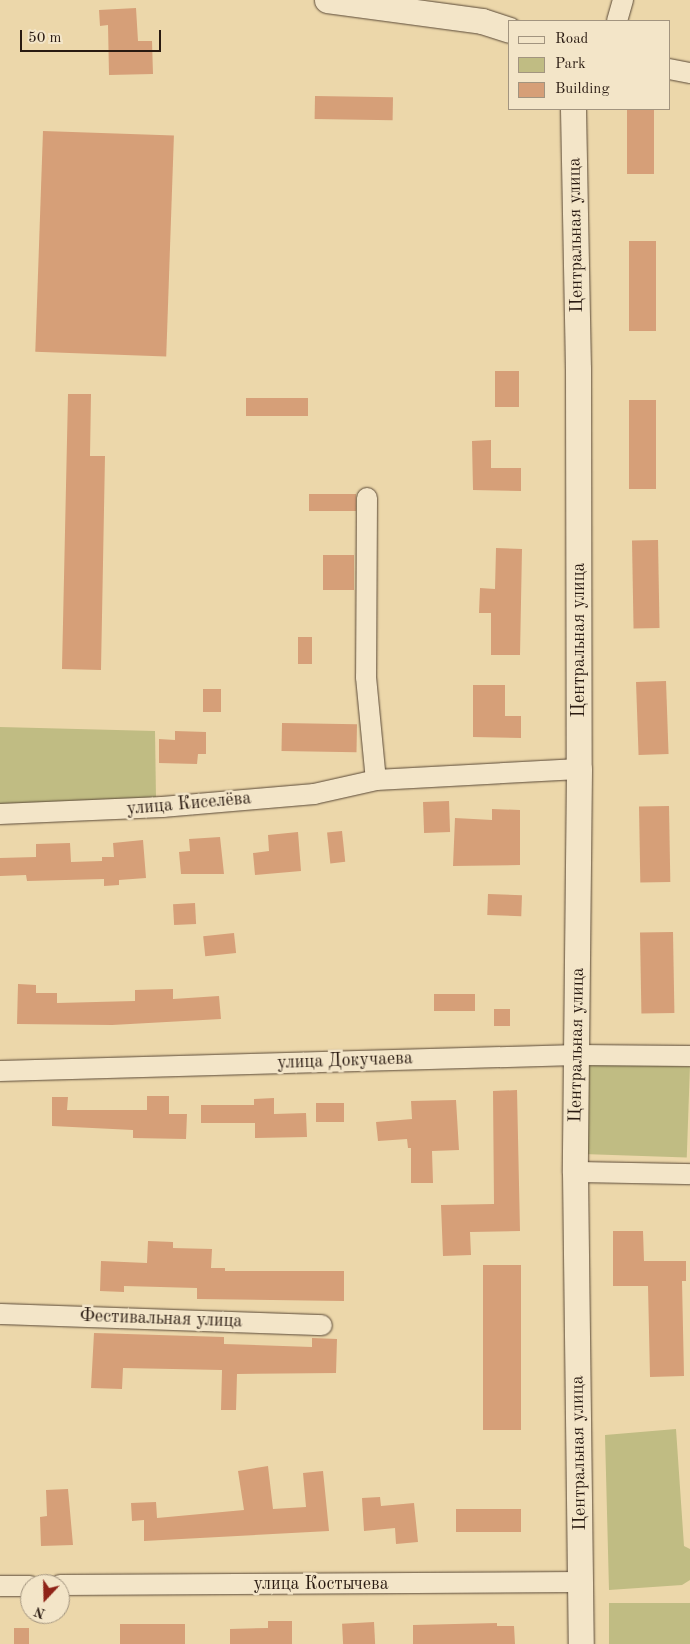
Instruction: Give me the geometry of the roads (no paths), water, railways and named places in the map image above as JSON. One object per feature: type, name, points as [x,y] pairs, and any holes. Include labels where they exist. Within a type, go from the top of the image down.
[{"type":"street","points":[[327,0],[482,21],[508,30]]},
{"type":"street","points":[[617,20],[623,0]]},
{"type":"street","points":[[670,70],[690,73]]},
{"type":"street","name":"Центральная улица","points":[[574,110],[579,769],[575,1172],[581,1644]]},
{"type":"street","points":[[367,498],[366,677],[376,780]]},
{"type":"street","name":"улица Киселёва","points":[[0,814],[118,810],[304,794],[376,780],[579,769]]},
{"type":"street","name":"улица Докучаева","points":[[0,1071],[577,1054],[690,1056]]},
{"type":"street","points":[[575,1172],[690,1174]]},
{"type":"street","name":"Фестивальная улица","points":[[0,1314],[322,1325]]},
{"type":"street","name":"улица Костычева","points":[[70,1585],[581,1582]]},
{"type":"street","points":[[0,1586],[20,1586]]}]
